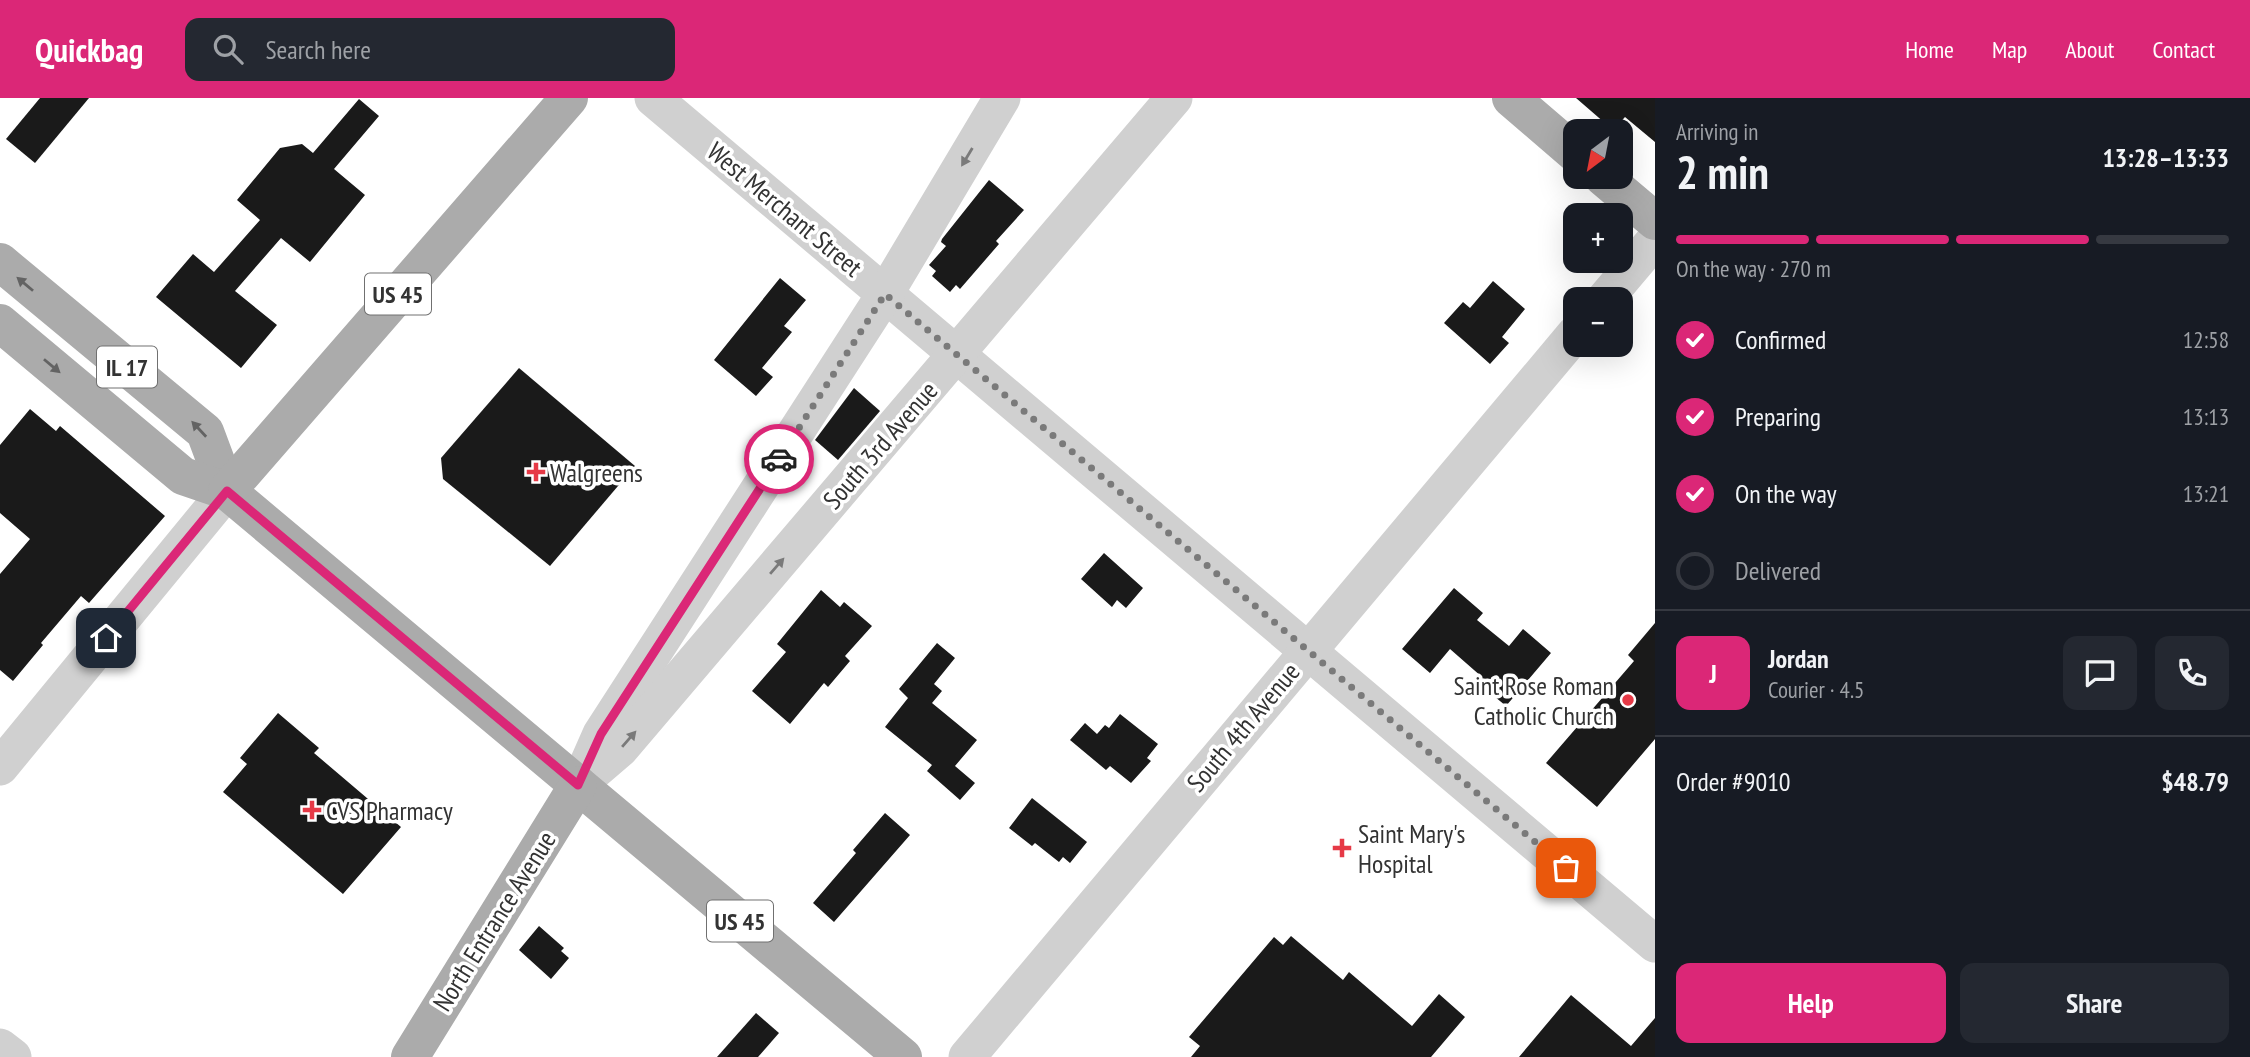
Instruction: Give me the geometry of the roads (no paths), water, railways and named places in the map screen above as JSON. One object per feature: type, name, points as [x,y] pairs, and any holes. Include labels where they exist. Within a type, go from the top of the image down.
[{"type":"main road","name":"US 45","points":[[569,98],[227,491],[903,1057]]},
{"type":"main road","points":[[1511,98],[1563,143]]},
{"type":"main road","points":[[1617,189],[1655,221]]},
{"type":"main road","name":"IL 17","points":[[0,262],[205,432],[227,491]]},
{"type":"main road","name":"IL 17","points":[[0,323],[183,476],[227,491]]},
{"type":"main road","name":"North Entrance Avenue","points":[[410,1057],[578,785]]},
{"type":"street","name":"West Merchant Street","points":[[653,98],[1655,944]]},
{"type":"street","points":[[578,785],[601,734],[885,294],[1002,98]]},
{"type":"street","name":"South 3rd Avenue","points":[[578,785],[620,749],[1174,98]]},
{"type":"street","points":[[1615,287],[1655,240]]},
{"type":"street","name":"South 4th Avenue","points":[[967,1057],[1563,348]]},
{"type":"street","points":[[0,767],[227,491]]},
{"type":"street","points":[[0,1047],[12,1057]]},
{"type":"place","name":"Walgreens","points":[[536,472]]},
{"type":"place","name":"Saint Rose Roman Catholic Church","points":[[1628,700]]},
{"type":"place","name":"CVS Pharmacy","points":[[312,810]]},
{"type":"place","name":"Saint Mary's Hospital","points":[[1342,848]]}]
